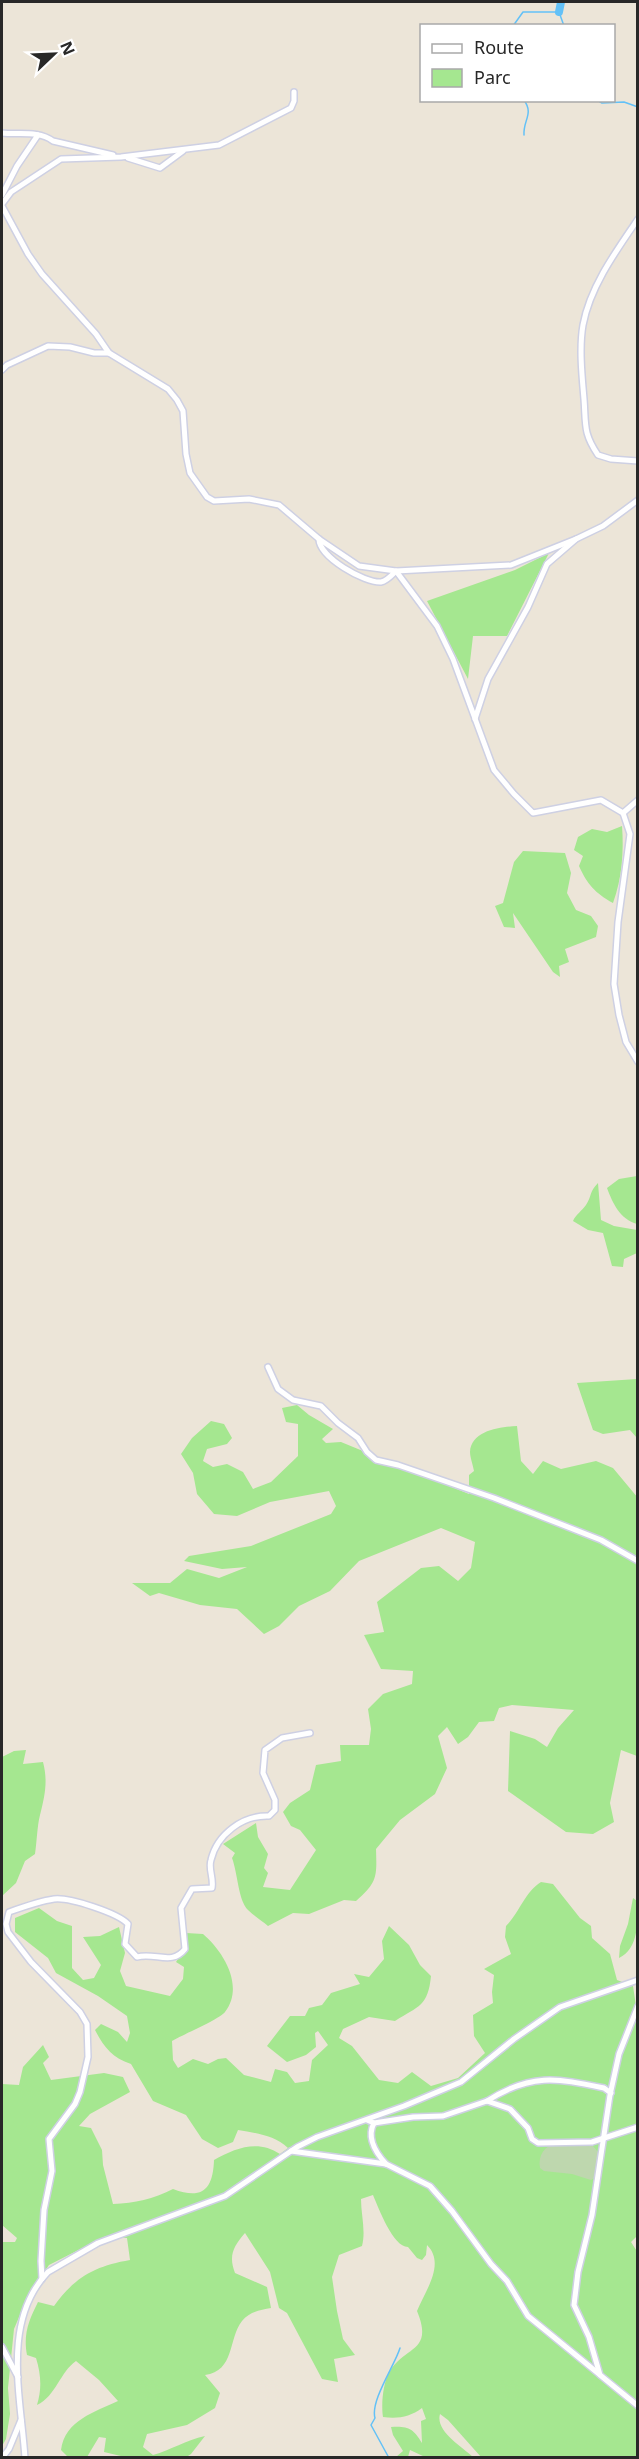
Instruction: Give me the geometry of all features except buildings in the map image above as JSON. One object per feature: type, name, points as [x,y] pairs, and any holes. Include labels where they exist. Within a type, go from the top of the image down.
[{"type":"street","points":[[294,92],[291,108],[219,145],[121,157],[62,159],[11,192],[2,205],[28,254],[42,274],[110,353],[168,389],[177,400],[183,411],[186,454],[190,473],[207,497],[214,501],[249,500],[279,505],[319,539],[359,566],[396,571],[511,565],[603,526],[638,500]]},
{"type":"street","points":[[2,133],[46,136],[53,141],[160,168],[185,150]]},
{"type":"street","points":[[2,195],[17,166],[38,135]]},
{"type":"street","points":[[638,219],[611,260],[592,298],[584,324],[582,367],[586,438],[597,455],[611,459],[638,461]]},
{"type":"street","points":[[2,370],[48,346],[110,353]]},
{"type":"street","points":[[319,539],[320,548],[332,560],[368,580],[379,582],[386,580],[396,571]]},
{"type":"street","points":[[475,719],[488,679],[528,607],[547,564],[576,539]]},
{"type":"street","points":[[396,571],[436,626],[453,659],[494,770],[507,788],[533,813],[601,800],[623,813],[630,834],[618,922],[615,984],[626,1042],[638,1062]]},
{"type":"street","points":[[623,813],[636,803]]},
{"type":"street","points":[[268,1367],[278,1389],[293,1400],[321,1406],[358,1438],[367,1452],[376,1460],[494,1498],[602,1540],[638,1561]]},
{"type":"street","points":[[42,2279],[40,2261],[44,2210],[52,2171],[48,2145],[52,2132],[75,2104],[80,2092],[86,2068],[87,2024],[81,2012],[31,1962],[8,1932],[6,1924],[9,1912],[55,1898],[96,1907],[119,1917],[128,1924],[125,1944],[132,1954],[137,1957],[146,1954],[173,1959],[178,1957],[185,1949],[182,1934],[183,1903],[192,1889],[212,1888],[211,1859],[222,1837],[231,1828],[251,1818],[269,1816],[275,1810],[275,1800],[263,1773],[265,1750],[282,1738],[310,1733]]},
{"type":"street","points":[[25,2457],[18,2378],[20,2326],[24,2313],[42,2279],[60,2264],[98,2243],[225,2196],[291,2151],[317,2137],[367,2120],[461,2082],[514,2039],[560,2007],[638,1980]]},
{"type":"street","points":[[600,2375],[589,2337],[574,2304],[578,2272],[592,2215],[605,2139],[610,2093],[619,2054],[638,2006]]},
{"type":"street","points":[[367,2120],[374,2123],[413,2117],[443,2116],[487,2101],[512,2086],[548,2079],[604,2088],[610,2093]]},
{"type":"street","points":[[487,2101],[510,2109],[528,2128],[532,2139],[538,2143],[581,2143],[605,2139],[638,2127]]},
{"type":"street","points":[[374,2123],[371,2139],[386,2164]]},
{"type":"street","points":[[291,2151],[386,2164],[425,2182],[435,2190],[491,2264],[507,2281],[528,2316],[638,2406]]},
{"type":"street","points":[[2,2347],[18,2378]]},
{"type":"street","points":[[2,2457],[9,2449],[21,2419]]},
{"type":"green space","points":[[549,553],[507,636],[473,636],[468,679],[427,601],[515,570]]},
{"type":"green space","points":[[622,826],[622,865],[613,903],[596,892],[585,878],[579,866],[583,856],[574,850],[578,837],[592,829],[607,832]]},
{"type":"green space","points":[[523,851],[565,853],[571,873],[567,893],[576,910],[591,916],[598,926],[596,937],[565,949],[569,962],[559,966],[560,977],[553,972],[513,913],[515,928],[504,927],[495,906],[503,903],[514,862]]},
{"type":"green space","points":[[638,1176],[637,1224],[622,1215],[607,1188],[619,1179]]},
{"type":"green space","points":[[598,1183],[601,1220],[614,1226],[637,1230],[637,1253],[624,1259],[623,1267],[612,1266],[603,1233],[588,1230],[573,1221],[586,1205]]},
{"type":"green space","points":[[637,1379],[637,1438],[630,1430],[603,1434],[593,1430],[577,1383]]},
{"type":"green space","points":[[297,1405],[333,1429],[322,1439],[326,1443],[341,1442],[469,1494],[469,1475],[474,1471],[470,1452],[476,1439],[488,1431],[517,1426],[521,1461],[533,1474],[543,1461],[561,1469],[596,1461],[613,1468],[638,1498],[637,1756],[621,1750],[610,1803],[614,1822],[593,1834],[566,1832],[508,1791],[510,1731],[535,1739],[547,1747],[558,1728],[574,1710],[512,1705],[499,1708],[494,1721],[479,1722],[468,1737],[458,1744],[447,1727],[438,1736],[447,1768],[435,1794],[400,1820],[376,1849],[374,1879],[356,1901],[344,1900],[309,1914],[293,1913],[268,1926],[248,1910],[242,1900],[232,1858],[235,1853],[223,1844],[256,1823],[258,1837],[268,1854],[264,1868],[268,1873],[263,1887],[290,1890],[316,1850],[300,1830],[291,1826],[283,1812],[290,1803],[310,1790],[316,1765],[341,1761],[340,1745],[369,1745],[371,1729],[368,1709],[383,1694],[412,1684],[413,1671],[381,1669],[364,1635],[384,1632],[377,1602],[421,1568],[439,1566],[458,1581],[471,1568],[475,1542],[441,1528],[359,1561],[330,1591],[299,1606],[279,1626],[264,1634],[237,1609],[200,1605],[159,1593],[150,1596],[132,1583],[170,1583],[187,1569],[219,1578],[247,1567],[222,1569],[184,1561],[189,1556],[251,1546],[331,1514],[336,1506],[329,1491],[270,1502],[237,1516],[214,1514],[197,1494],[193,1473],[181,1454],[192,1438],[211,1421],[224,1424],[232,1438],[227,1444],[207,1449],[203,1461],[213,1467],[227,1464],[243,1472],[253,1489],[271,1482],[298,1456],[298,1424],[286,1422],[282,1408]]},
{"type":"green space","points":[[26,1750],[23,1764],[43,1762],[46,1782],[35,1854],[25,1861],[16,1883],[2,1896],[2,1757],[14,1751]]},
{"type":"green space","points":[[541,1882],[553,1884],[580,1918],[591,1926],[592,1938],[610,1954],[617,1980],[633,1986],[637,2013],[638,2235],[631,2242],[638,2253],[637,2457],[481,2457],[440,2414],[439,2420],[445,2432],[473,2457],[425,2457],[410,2450],[408,2457],[396,2457],[403,2451],[391,2427],[410,2429],[422,2443],[421,2421],[426,2419],[422,2408],[404,2417],[383,2417],[384,2387],[396,2363],[420,2341],[421,2324],[417,2311],[432,2278],[435,2261],[427,2245],[426,2255],[422,2260],[417,2258],[408,2247],[397,2241],[387,2226],[373,2195],[361,2199],[362,2246],[339,2255],[332,2277],[343,2339],[355,2355],[334,2359],[338,2382],[322,2379],[287,2313],[279,2308],[270,2272],[245,2233],[233,2251],[232,2261],[235,2273],[267,2287],[271,2308],[248,2315],[242,2321],[226,2361],[215,2372],[205,2375],[220,2393],[215,2408],[187,2425],[147,2434],[143,2447],[153,2455],[205,2436],[191,2454],[185,2458],[125,2457],[104,2452],[106,2438],[99,2437],[87,2457],[68,2457],[61,2450],[68,2431],[82,2418],[118,2401],[99,2380],[76,2361],[66,2371],[49,2396],[37,2405],[40,2387],[39,2370],[36,2358],[27,2355],[26,2334],[38,2302],[54,2306],[70,2287],[87,2274],[130,2260],[127,2238],[106,2236],[49,2265],[28,2296],[14,2329],[8,2388],[10,2414],[6,2439],[2,2446],[2,2242],[15,2242],[17,2238],[2,2225],[2,2084],[19,2085],[23,2067],[43,2045],[49,2057],[43,2063],[51,2080],[104,2073],[123,2077],[130,2092],[90,2114],[79,2126],[91,2128],[102,2150],[103,2165],[113,2204],[144,2200],[173,2189],[198,2193],[204,2190],[211,2179],[214,2160],[222,2156],[238,2149],[255,2146],[272,2149],[280,2154],[288,2148],[271,2137],[238,2130],[233,2142],[218,2148],[202,2139],[186,2115],[153,2101],[131,2064],[119,2059],[109,2051],[95,2030],[101,2024],[118,2032],[127,2042],[130,2033],[127,2016],[98,1996],[56,1973],[48,1958],[15,1932],[15,1918],[39,1908],[57,1921],[72,1926],[72,1968],[83,1980],[94,1978],[101,1965],[83,1937],[100,1936],[119,1927],[125,1953],[120,1971],[126,1986],[170,1996],[183,1979],[184,1967],[176,1962],[186,1947],[186,1933],[203,1934],[218,1950],[229,1970],[233,1991],[231,2002],[222,2015],[172,2041],[173,2060],[178,2068],[193,2059],[208,2064],[226,2058],[244,2075],[271,2082],[275,2069],[287,2072],[295,2083],[309,2081],[312,2060],[328,2045],[318,2031],[315,2033],[316,2047],[306,2055],[287,2062],[267,2046],[290,2016],[305,2016],[309,2008],[322,2005],[331,1993],[360,1984],[354,1974],[369,1977],[384,1959],[382,1941],[389,1926],[409,1945],[420,1965],[431,1976],[425,1999],[416,2008],[395,2021],[369,2017],[343,2029],[339,2038],[352,2046],[379,2080],[398,2083],[412,2072],[431,2086],[458,2078],[485,2053],[474,2036],[473,2015],[493,2003],[494,1975],[484,1969],[511,1954],[505,1937],[506,1926],[530,1892]]},
{"type":"green space","points":[[633,1898],[637,1901],[636,1934],[626,1954],[619,1958],[620,1946],[628,1924]]},
{"type":"green space","points":[[557,2143],[593,2146],[598,2152],[596,2177],[591,2180],[572,2174],[544,2171],[540,2168],[543,2152],[549,2146]]},
{"type":"waterway","points":[[559,12],[561,2]]},
{"type":"waterway","points":[[514,24],[523,12],[559,12],[563,24]]},
{"type":"waterway","points":[[524,135],[528,113],[525,102]]},
{"type":"waterway","points":[[600,102],[624,102],[638,107]]},
{"type":"waterway","points":[[389,2458],[371,2425],[375,2418],[374,2411],[379,2393],[400,2348]]}]
